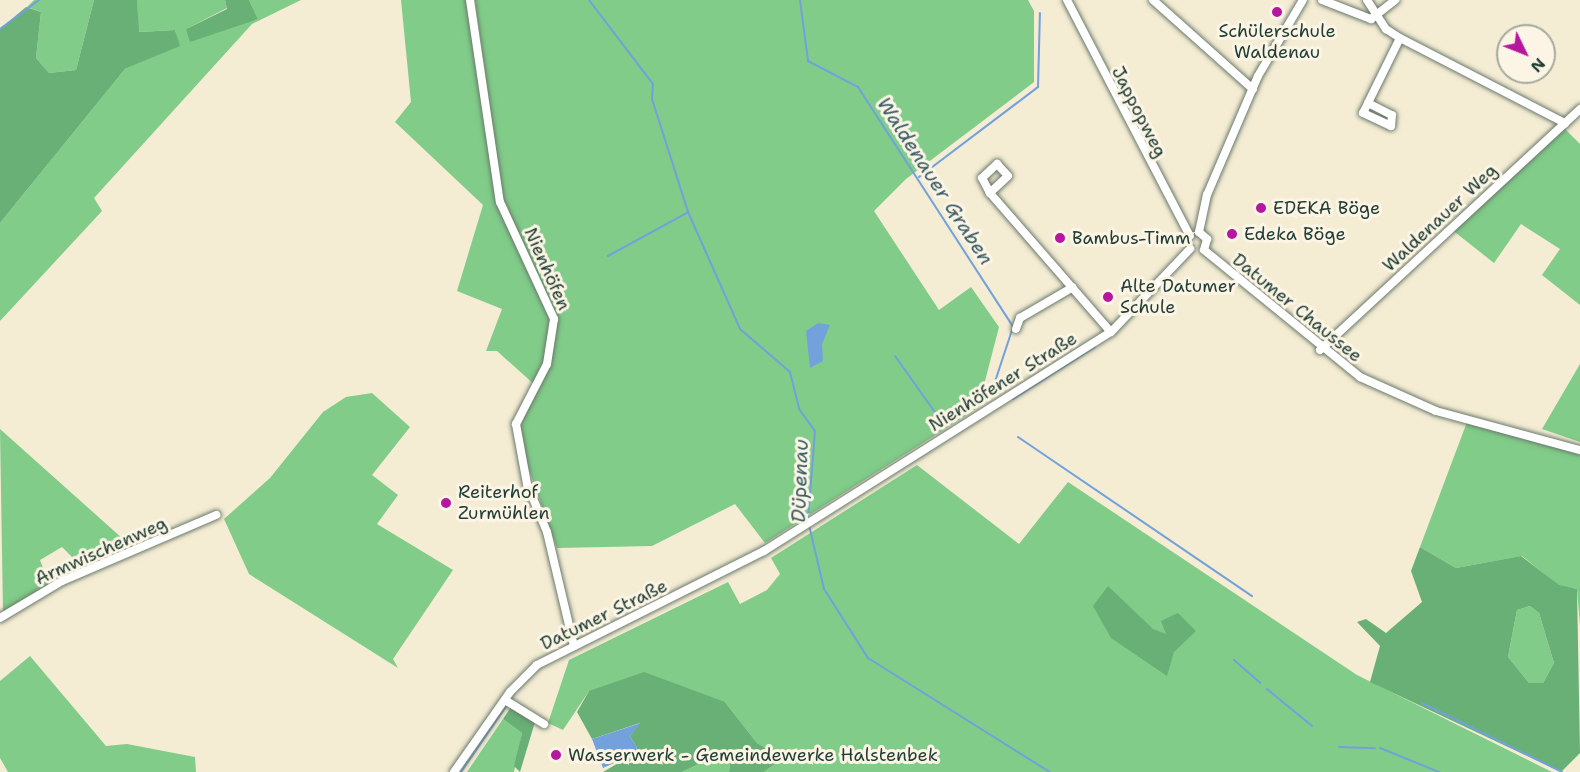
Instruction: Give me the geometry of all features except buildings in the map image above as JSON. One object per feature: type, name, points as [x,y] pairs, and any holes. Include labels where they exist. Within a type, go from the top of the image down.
[{"type":"street","name":"Nienhöfen","points":[[470,0],[500,202],[554,319],[548,364],[516,424],[526,484],[547,532],[574,646]]},
{"type":"street","name":"Jappopweg","points":[[1067,0],[1190,236]]},
{"type":"street","points":[[1153,0],[1252,88]]},
{"type":"street","points":[[1199,232],[1207,195],[1252,88],[1303,0]]},
{"type":"street","points":[[1322,0],[1351,16],[1380,17]]},
{"type":"street","points":[[1367,0],[1386,29],[1565,123]]},
{"type":"street","points":[[1380,17],[1395,0]]},
{"type":"street","points":[[1368,103],[1401,38]]},
{"type":"street","name":"Waldenauer Weg","points":[[1320,350],[1580,109]]},
{"type":"street","points":[[990,193],[1111,332]]},
{"type":"street","points":[[1199,232],[1207,239],[1204,250],[1190,249],[1190,236],[1199,232]]},
{"type":"street","name":"Nienhöfener Straße","points":[[804,526],[1111,332],[1190,249]]},
{"type":"street","name":"Datumer Chaussee","points":[[1204,250],[1320,350],[1360,377],[1436,411],[1580,450]]},
{"type":"street","points":[[1016,329],[1020,318],[1073,287]]},
{"type":"street","name":"Armwischenweg","points":[[0,618],[62,581],[216,515]]},
{"type":"street","name":"Datumer Straße","points":[[454,772],[505,700],[537,665],[727,572],[804,526]]},
{"type":"street","points":[[505,700],[544,724]]},
{"type":"green space","points":[[34,0],[94,0],[76,70],[49,73],[36,58],[41,12],[27,7]]},
{"type":"green space","points":[[94,0],[137,0],[139,32],[175,30],[180,46],[125,69],[0,223],[0,29],[26,7],[41,12],[36,58],[49,73],[76,70]]},
{"type":"green space","points":[[137,0],[225,0],[227,8],[186,29],[258,19],[249,0],[301,0],[252,24],[94,198],[102,211],[0,321],[0,223],[125,69],[179,46],[175,30],[138,32]]},
{"type":"green space","points":[[225,0],[249,0],[258,19],[190,42],[186,29],[227,9]]},
{"type":"green space","points":[[401,0],[466,0],[497,157],[475,0],[1028,0],[1034,11],[1034,82],[906,179],[874,211],[939,310],[971,287],[999,327],[978,408],[765,543],[735,504],[652,546],[557,548],[517,436],[536,386],[497,351],[486,351],[502,309],[457,291],[483,205],[395,122],[411,102]]},
{"type":"green space","points":[[1564,128],[1580,144],[1580,305],[1542,275],[1560,249],[1521,224],[1494,263],[1451,229]]},
{"type":"green space","points":[[1580,364],[1580,442],[1542,429]]},
{"type":"green space","points":[[372,393],[410,427],[372,475],[398,495],[377,524],[453,570],[393,659],[398,668],[249,574],[224,519],[270,478],[323,412],[346,397]]},
{"type":"green space","points":[[1467,422],[1580,452],[1580,625],[1577,589],[1559,586],[1522,556],[1456,568],[1420,547]]},
{"type":"green space","points":[[0,429],[132,547],[84,569],[62,547],[40,560],[49,584],[3,612]]},
{"type":"green space","points":[[917,465],[1019,544],[1068,482],[1357,675],[1552,772],[764,772],[783,758],[757,743],[725,702],[589,691],[563,730],[548,723],[569,660],[728,582],[740,604],[767,590],[780,574],[771,558]]},
{"type":"green space","points":[[1420,547],[1456,568],[1521,556],[1559,585],[1577,589],[1580,753],[1561,772],[1370,682],[1380,646],[1357,622],[1366,619],[1386,633],[1422,602],[1411,571]],"holes":[[[1530,606],[1539,613],[1554,663],[1543,683],[1529,683],[1508,657],[1517,610]]]},
{"type":"green space","points":[[1108,586],[1153,629],[1166,634],[1161,621],[1178,613],[1196,631],[1174,652],[1167,676],[1111,638],[1093,606]]},
{"type":"green space","points":[[1530,606],[1539,613],[1554,663],[1543,683],[1529,683],[1508,657],[1517,610]]},
{"type":"green space","points":[[30,656],[106,746],[127,744],[195,757],[196,772],[8,772],[0,758],[0,681]]},
{"type":"green space","points":[[644,672],[725,702],[757,743],[783,758],[764,772],[729,772],[731,757],[716,756],[682,772],[603,772],[632,755],[637,748],[630,736],[640,723],[592,739],[577,712],[589,691]]},
{"type":"green space","points":[[511,707],[535,722],[520,772],[514,766],[522,733],[503,719]]},
{"type":"green space","points":[[503,719],[522,733],[514,772],[467,772]]},
{"type":"green space","points":[[716,756],[731,757],[729,772],[682,772]]},
{"type":"water","points":[[818,323],[830,325],[822,344],[823,361],[810,368],[806,331]]},
{"type":"water","points":[[641,723],[630,736],[637,748],[632,755],[603,768],[592,739]]},
{"type":"waterway","name":"Düpenau","points":[[0,29],[39,0]]},
{"type":"waterway","name":"Düpenau","points":[[589,0],[653,84],[652,99],[688,212],[740,329],[790,372],[799,409],[815,431],[808,520]]},
{"type":"waterway","name":"Waldenauer Graben","points":[[800,0],[808,61],[858,87],[1013,327],[990,397]]},
{"type":"waterway","points":[[919,177],[1038,87],[1040,13]]},
{"type":"waterway","points":[[608,256],[687,213]]},
{"type":"waterway","points":[[1013,399],[1095,347]]},
{"type":"waterway","points":[[895,356],[944,425]]},
{"type":"waterway","name":"Waldenauer Graben","points":[[1018,437],[1252,596]]},
{"type":"waterway","name":"Düpenau","points":[[809,525],[824,589],[868,658],[1050,772]]},
{"type":"waterway","points":[[1234,660],[1260,683]]},
{"type":"waterway","points":[[1267,689],[1312,726]]},
{"type":"waterway","points":[[1422,703],[1562,772]]},
{"type":"waterway","points":[[461,772],[505,708]]},
{"type":"waterway","points":[[1339,747],[1375,748]]},
{"type":"waterway","points":[[1380,748],[1439,772]]},
{"type":"place","name":"Schülerschule Waldenau","points":[[1277,12]]},
{"type":"place","name":"EDEKA Böge","points":[[1261,208]]},
{"type":"place","name":"Edeka Böge","points":[[1232,234]]},
{"type":"place","name":"Bambus-Timm","points":[[1060,238]]},
{"type":"place","name":"Alte Datumer Schule","points":[[1108,297]]},
{"type":"place","name":"Reiterhof Zurmühlen","points":[[446,503]]},
{"type":"place","name":"Wasserwerk - Gemeindewerke Halstenbek","points":[[556,755]]}]
